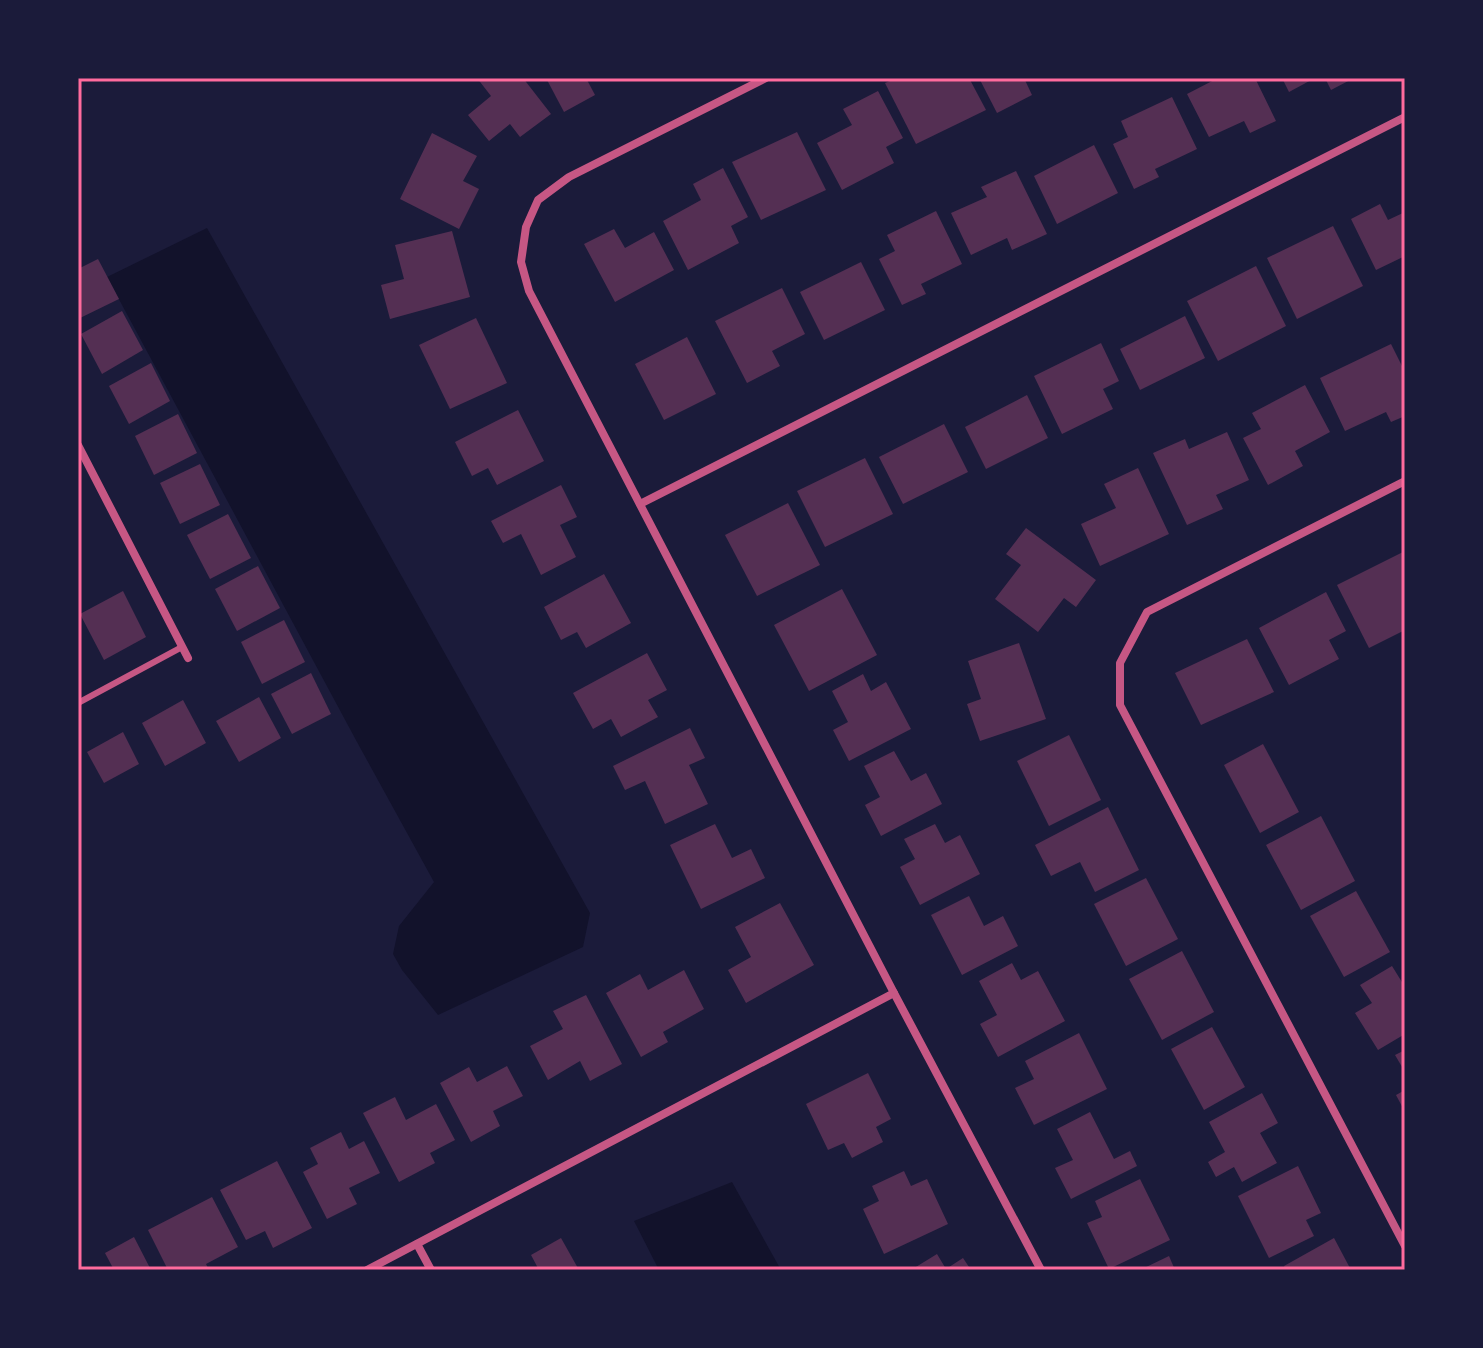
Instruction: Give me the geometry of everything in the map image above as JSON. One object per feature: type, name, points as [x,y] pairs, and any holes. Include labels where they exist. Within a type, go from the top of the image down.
[{"type":"street","points":[[766,78],[569,177],[538,200],[526,227],[521,262],[529,291],[1041,1270]]},
{"type":"street","points":[[640,504],[1405,117]]},
{"type":"street","points":[[78,445],[188,658]]},
{"type":"street","points":[[1405,481],[1147,612],[1120,663],[1120,705],[1405,1246]]},
{"type":"street","points":[[367,1270],[894,993]]},
{"type":"street","points":[[417,1244],[431,1270]]},
{"type":"lane","points":[[78,703],[182,647]]},
{"type":"shaded area","points":[[207,228],[590,913],[583,947],[438,1015],[393,954],[399,926],[434,882],[107,277]]},
{"type":"shaded area","points":[[732,1182],[781,1270],[659,1270],[634,1221]]},
{"type":"building","points":[[477,78],[523,78],[551,114],[520,137],[510,124],[489,141],[468,115],[491,96]]},
{"type":"building","points":[[546,78],[586,78],[595,95],[564,112]]},
{"type":"building","points":[[897,78],[969,78],[986,110],[916,144],[885,83]]},
{"type":"building","points":[[979,78],[1024,78],[1032,95],[997,113]]},
{"type":"building","points":[[1218,78],[1255,78],[1276,121],[1250,133],[1244,121],[1209,137],[1187,94]]},
{"type":"building","points":[[1282,78],[1315,78],[1289,92]]},
{"type":"building","points":[[1325,78],[1354,78],[1331,90]]},
{"type":"building","points":[[878,91],[903,138],[886,147],[894,163],[842,190],[817,143],[852,125],[843,109]]},
{"type":"building","points":[[1172,97],[1197,149],[1155,169],[1159,177],[1134,189],[1113,144],[1128,137],[1121,121]]},
{"type":"building","points":[[797,132],[826,190],[761,220],[732,162]]},
{"type":"building","points":[[432,133],[477,156],[463,181],[479,189],[459,229],[400,199]]},
{"type":"building","points":[[1094,145],[1118,193],[1057,224],[1034,176]]},
{"type":"building","points":[[723,168],[748,217],[731,226],[739,243],[688,270],[663,221],[701,200],[693,184]]},
{"type":"building","points":[[1016,171],[1047,234],[1012,250],[1007,238],[971,255],[951,213],[987,197],[981,187]]},
{"type":"building","points":[[1380,204],[1388,220],[1405,212],[1405,256],[1376,270],[1351,219]]},
{"type":"building","points":[[936,211],[962,264],[921,284],[926,294],[902,305],[879,259],[895,251],[887,235]]},
{"type":"building","points":[[1333,226],[1363,286],[1297,319],[1267,258]]},
{"type":"building","points":[[614,229],[625,248],[654,232],[674,270],[615,302],[584,244]]},
{"type":"building","points":[[452,231],[470,297],[390,319],[381,285],[404,279],[395,245]]},
{"type":"building","points":[[98,259],[119,299],[78,319],[78,269]]},
{"type":"building","points":[[861,262],[885,310],[824,340],[800,292]]},
{"type":"building","points":[[1256,266],[1286,326],[1218,361],[1187,301]]},
{"type":"building","points":[[782,288],[805,334],[772,351],[780,366],[747,383],[715,321]]},
{"type":"building","points":[[122,311],[143,350],[102,374],[81,334]]},
{"type":"building","points":[[1185,316],[1205,358],[1140,390],[1120,349]]},
{"type":"building","points":[[476,318],[507,383],[450,409],[419,345]]},
{"type":"building","points":[[687,337],[716,394],[664,420],[635,364]]},
{"type":"building","points":[[1101,343],[1119,381],[1103,389],[1113,409],[1062,434],[1034,376]]},
{"type":"building","points":[[1391,344],[1405,372],[1405,416],[1391,422],[1386,412],[1345,431],[1320,378]]},
{"type":"building","points":[[151,363],[170,401],[129,424],[109,386]]},
{"type":"building","points":[[1305,385],[1330,432],[1295,451],[1303,466],[1268,485],[1243,438],[1261,429],[1252,413]]},
{"type":"building","points":[[1027,395],[1048,438],[986,469],[965,427]]},
{"type":"building","points":[[518,410],[544,461],[497,485],[488,468],[472,476],[455,442]]},
{"type":"building","points":[[178,414],[197,453],[154,475],[135,436]]},
{"type":"building","points":[[944,424],[968,472],[903,504],[879,457]]},
{"type":"building","points":[[1227,432],[1249,480],[1216,495],[1223,509],[1187,525],[1153,453],[1185,439],[1189,449]]},
{"type":"building","points":[[865,458],[893,514],[825,547],[797,491]]},
{"type":"building","points":[[200,464],[220,505],[180,524],[160,483]]},
{"type":"building","points":[[1138,468],[1169,534],[1100,566],[1081,524],[1116,508],[1104,484]]},
{"type":"building","points":[[561,485],[577,517],[560,525],[576,557],[541,575],[521,534],[503,543],[491,521]]},
{"type":"building","points":[[788,503],[820,565],[757,596],[725,535]]},
{"type":"building","points":[[228,514],[251,558],[210,579],[187,535]]},
{"type":"building","points":[[1026,528],[1096,580],[1076,607],[1064,598],[1038,632],[995,599],[1021,565],[1006,554]]},
{"type":"building","points":[[1403,552],[1405,630],[1369,648],[1337,585]]},
{"type":"building","points":[[258,566],[280,608],[237,631],[215,589]]},
{"type":"building","points":[[604,574],[631,623],[586,648],[577,632],[561,640],[544,607]]},
{"type":"building","points":[[842,589],[877,655],[809,691],[774,625]]},
{"type":"building","points":[[123,591],[146,637],[104,660],[80,614]]},
{"type":"building","points":[[1326,592],[1346,631],[1329,640],[1339,659],[1289,685],[1259,628]]},
{"type":"building","points":[[284,620],[305,662],[262,684],[241,642]]},
{"type":"building","points":[[1247,639],[1274,692],[1201,725],[1175,673]]},
{"type":"building","points":[[1019,643],[1046,719],[980,741],[967,704],[981,699],[968,661]]},
{"type":"building","points":[[647,653],[667,690],[648,700],[658,717],[621,737],[611,719],[593,729],[573,693]]},
{"type":"building","points":[[311,673],[331,714],[292,734],[271,694]]},
{"type":"building","points":[[863,674],[871,691],[886,682],[911,729],[849,761],[833,730],[848,722],[832,691]]},
{"type":"building","points":[[259,697],[281,738],[239,762],[216,721]]},
{"type":"building","points":[[183,700],[206,743],[165,766],[142,723]]},
{"type":"building","points":[[690,728],[705,758],[689,765],[708,804],[665,824],[645,781],[625,790],[613,766]]},
{"type":"building","points":[[123,732],[139,764],[104,783],[87,752]]},
{"type":"building","points":[[1069,735],[1101,800],[1049,826],[1017,761]]},
{"type":"building","points":[[1263,744],[1299,812],[1260,833],[1224,765]]},
{"type":"building","points":[[894,751],[911,781],[926,773],[942,804],[881,836],[865,805],[880,797],[864,766]]},
{"type":"building","points":[[1108,807],[1139,870],[1095,892],[1080,862],[1051,876],[1035,845]]},
{"type":"building","points":[[1321,816],[1355,881],[1301,910],[1266,845]]},
{"type":"building","points":[[715,824],[732,858],[751,849],[765,878],[701,909],[670,845]]},
{"type":"building","points":[[935,824],[945,843],[960,835],[980,874],[920,905],[900,867],[915,859],[904,839]]},
{"type":"building","points":[[1146,878],[1178,939],[1126,966],[1094,904]]},
{"type":"building","points":[[1356,891],[1390,952],[1344,977],[1310,916]]},
{"type":"building","points":[[969,896],[984,926],[1003,916],[1018,946],[962,975],[931,915]]},
{"type":"building","points":[[780,903],[814,965],[746,1003],[728,970],[751,957],[735,927]]},
{"type":"building","points":[[1182,951],[1214,1012],[1162,1040],[1129,979]]},
{"type":"building","points":[[1012,963],[1021,980],[1038,971],[1065,1021],[998,1057],[980,1024],[997,1015],[979,981]]},
{"type":"building","points":[[1392,966],[1405,987],[1405,1034],[1378,1050],[1355,1013],[1372,1003],[1360,985]]},
{"type":"building","points":[[684,970],[704,1009],[663,1032],[668,1042],[641,1057],[606,993],[640,974],[648,990]]},
{"type":"building","points":[[586,995],[622,1064],[590,1081],[580,1061],[548,1080],[530,1046],[563,1029],[553,1011]]},
{"type":"building","points":[[1212,1027],[1245,1087],[1204,1110],[1171,1049]]},
{"type":"building","points":[[1079,1033],[1107,1089],[1034,1125],[1015,1088],[1034,1079],[1025,1061]]},
{"type":"building","points":[[1405,1050],[1405,1072],[1395,1055]]},
{"type":"building","points":[[507,1066],[523,1096],[493,1111],[500,1126],[471,1142],[440,1083],[469,1067],[477,1082]]},
{"type":"building","points":[[868,1073],[891,1119],[876,1127],[883,1142],[852,1158],[844,1143],[828,1150],[806,1104]]},
{"type":"building","points":[[1405,1090],[1405,1112],[1396,1095]]},
{"type":"building","points":[[1262,1093],[1278,1123],[1260,1133],[1277,1163],[1242,1182],[1234,1167],[1216,1177],[1208,1162],[1225,1152],[1209,1122]]},
{"type":"building","points":[[395,1097],[406,1120],[436,1104],[455,1140],[430,1153],[435,1163],[399,1182],[363,1113]]},
{"type":"building","points":[[1090,1112],[1114,1159],[1130,1151],[1137,1166],[1071,1199],[1055,1168],[1073,1160],[1057,1129]]},
{"type":"building","points":[[341,1132],[349,1149],[364,1141],[380,1173],[349,1188],[357,1204],[327,1219],[303,1172],[318,1164],[310,1148]]},
{"type":"building","points":[[277,1161],[312,1228],[273,1248],[265,1231],[246,1240],[220,1190]]},
{"type":"building","points":[[1298,1166],[1321,1213],[1306,1220],[1314,1236],[1269,1258],[1238,1196]]},
{"type":"building","points":[[904,1171],[911,1186],[927,1179],[948,1224],[884,1254],[863,1209],[879,1201],[872,1186]]},
{"type":"building","points":[[1140,1179],[1170,1240],[1109,1269],[1087,1223],[1102,1217],[1095,1201]]},
{"type":"building","points":[[212,1197],[238,1247],[206,1264],[209,1270],[168,1270],[148,1230]]},
{"type":"building","points":[[134,1237],[151,1270],[114,1270],[105,1253]]},
{"type":"building","points":[[561,1238],[579,1270],[539,1270],[531,1255]]},
{"type":"building","points":[[1334,1238],[1351,1270],[1286,1270],[1284,1266]]},
{"type":"building","points":[[937,1254],[946,1269],[963,1258],[971,1270],[911,1270]]},
{"type":"building","points":[[1169,1256],[1175,1270],[1140,1270]]}]
